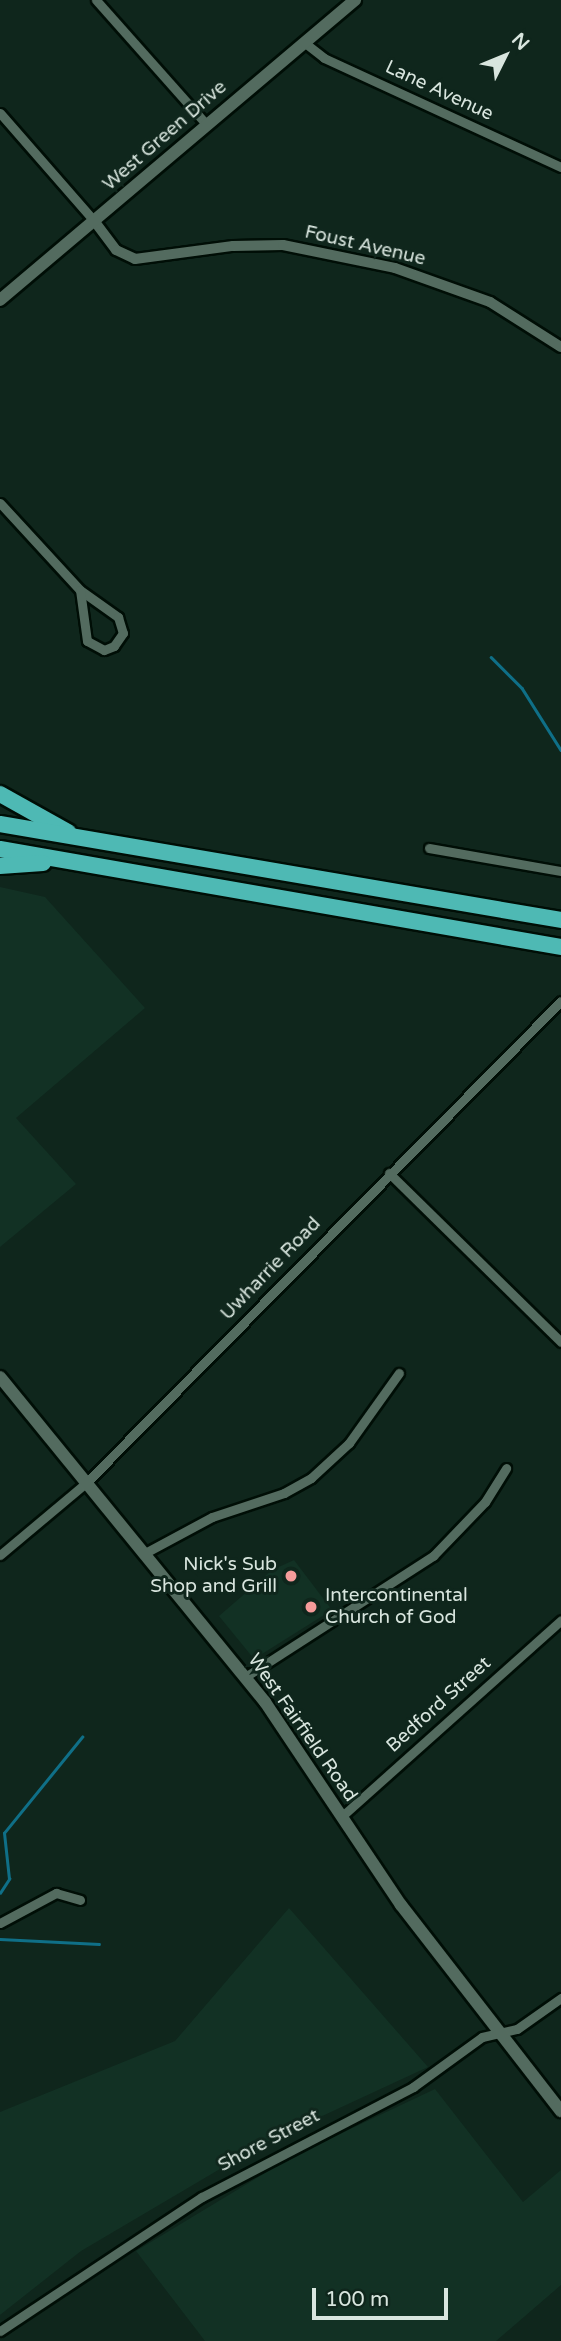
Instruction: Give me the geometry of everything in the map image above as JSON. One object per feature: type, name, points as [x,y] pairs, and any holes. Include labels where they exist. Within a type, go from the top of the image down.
[{"type":"highway","points":[[0,793],[80,838]]},
{"type":"highway","points":[[0,824],[561,920]]},
{"type":"highway","points":[[0,849],[561,947]]},
{"type":"highway","points":[[0,866],[70,861]]},
{"type":"main road","name":"West Green Drive","points":[[0,300],[355,0]]},
{"type":"main road","name":"West Fairfield Road","points":[[0,1377],[245,1677],[404,1910],[561,2111]]},
{"type":"street","points":[[96,0],[206,124]]},
{"type":"street","name":"Lane Avenue","points":[[305,43],[324,58],[561,167]]},
{"type":"street","name":"Foust Avenue","points":[[0,113],[116,250],[135,259],[233,246],[283,246],[388,266],[490,302],[561,347]]},
{"type":"street","points":[[0,503],[80,590],[122,622],[122,639],[112,647],[98,649],[87,641],[80,590]]},
{"type":"street","points":[[429,848],[561,870]]},
{"type":"street","name":"Uwharrie Road","points":[[0,1555],[87,1482],[561,1001]]},
{"type":"street","points":[[389,1173],[561,1342]]},
{"type":"street","points":[[145,1553],[212,1517],[284,1493],[311,1478],[348,1443],[399,1373]]},
{"type":"street","points":[[245,1677],[433,1556],[485,1502],[506,1468]]},
{"type":"street","name":"Bedford Street","points":[[341,1817],[561,1620]]},
{"type":"street","points":[[0,1923],[56,1893],[80,1900]]},
{"type":"street","name":"Shore Street","points":[[0,2331],[202,2197],[413,2087],[482,2037],[517,2029],[561,1998]]},
{"type":"shaded area","points":[[0,887],[45,897],[145,1008],[16,1118],[76,1184],[0,1247]]},
{"type":"shaded area","points":[[294,1560],[332,1610],[254,1659],[219,1616],[272,1570]]},
{"type":"shaded area","points":[[289,1908],[428,2067],[264,2143],[81,2251],[0,2315],[0,2112],[175,2041]]},
{"type":"shaded area","points":[[435,2089],[523,2202],[561,2170],[561,2285],[496,2341],[205,2341],[136,2251],[293,2156]]},
{"type":"waterway","points":[[491,657],[522,688],[561,750]]},
{"type":"waterway","points":[[0,1893],[9,1879],[4,1833],[82,1737]]},
{"type":"waterway","points":[[0,1939],[99,1944]]},
{"type":"place","name":"Nick's Sub Shop and Grill","points":[[291,1576]]},
{"type":"place","name":"Intercontinental Church of God","points":[[311,1607]]}]
